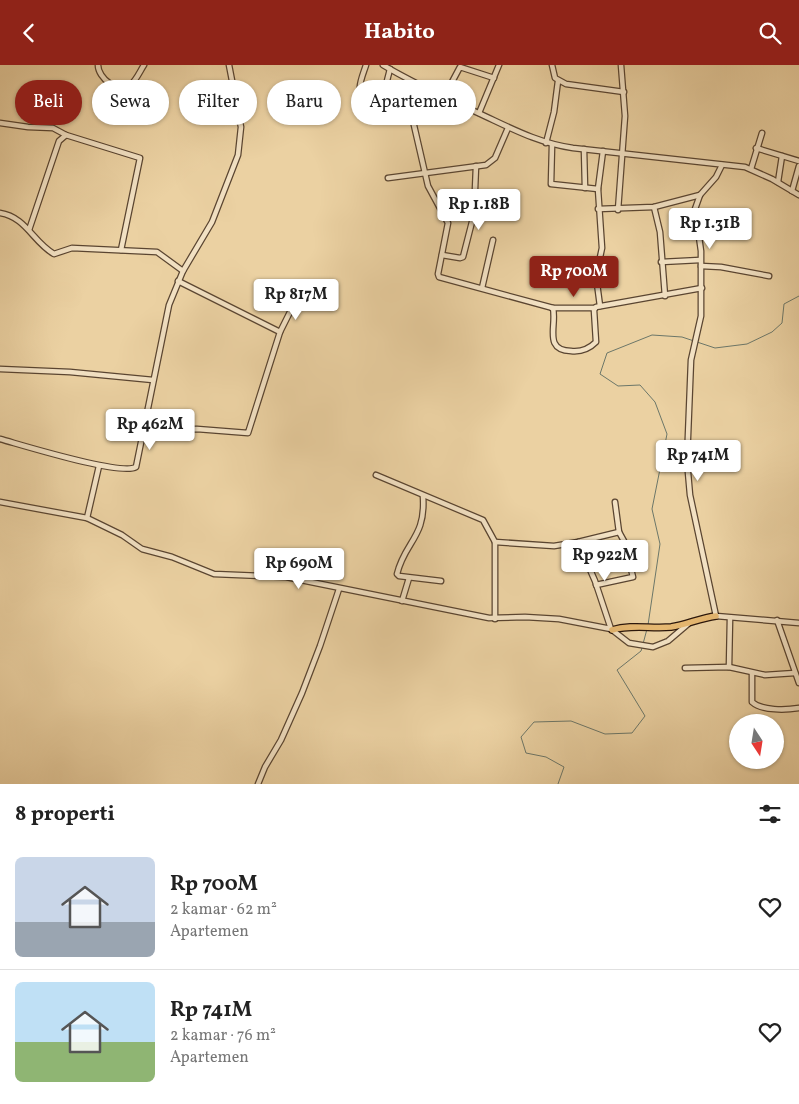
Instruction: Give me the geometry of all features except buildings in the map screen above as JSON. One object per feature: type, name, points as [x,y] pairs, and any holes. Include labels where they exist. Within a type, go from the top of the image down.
[{"type":"main road","points":[[612,629],[632,626],[667,627],[690,622],[698,618],[716,617]]},
{"type":"street","points":[[98,65],[101,75],[107,82],[125,87],[132,85],[144,65]]},
{"type":"street","points":[[0,439],[99,466],[135,469],[169,305],[183,271],[212,222],[238,155],[241,127],[229,65]]},
{"type":"street","points":[[361,80],[366,65]]},
{"type":"street","points":[[383,65],[411,80]]},
{"type":"street","points":[[479,113],[499,65]]},
{"type":"street","points":[[552,65],[555,78],[558,81],[576,86],[624,91]]},
{"type":"street","points":[[618,210],[624,91],[621,65]]},
{"type":"street","points":[[453,80],[460,67],[494,78]]},
{"type":"street","points":[[387,80],[390,69]]},
{"type":"street","points":[[546,143],[554,112],[558,81]]},
{"type":"street","points":[[476,112],[508,128],[552,145],[751,169],[799,195]]},
{"type":"street","points":[[0,123],[53,128],[66,135],[140,158],[121,250]]},
{"type":"street","points":[[415,125],[430,193],[446,218],[447,229],[438,274],[440,277],[552,308],[598,307],[702,288]]},
{"type":"street","points":[[388,178],[486,165],[495,158],[508,128]]},
{"type":"street","points":[[751,169],[762,133]]},
{"type":"street","points":[[28,230],[59,141],[66,135]]},
{"type":"street","points":[[552,145],[551,184],[598,189]]},
{"type":"street","points":[[756,148],[799,161]]},
{"type":"street","points":[[584,149],[584,188]]},
{"type":"street","points":[[552,308],[555,346],[561,351],[587,348],[596,342],[598,307],[596,276],[602,248],[598,189],[603,151]]},
{"type":"street","points":[[778,182],[782,156]]},
{"type":"street","points":[[722,165],[716,177],[700,195],[695,213],[700,242],[702,288],[701,316],[690,366],[688,477],[716,617],[799,623]]},
{"type":"street","points":[[792,191],[799,165]]},
{"type":"street","points":[[442,255],[463,257],[474,214],[476,166]]},
{"type":"street","points":[[598,209],[618,210],[654,207],[700,195]]},
{"type":"street","points":[[654,207],[660,232],[665,296]]},
{"type":"street","points":[[0,213],[15,218],[44,247],[54,253],[72,247],[157,252],[183,271]]},
{"type":"street","points":[[482,288],[493,240]]},
{"type":"street","points":[[661,262],[700,259]]},
{"type":"street","points":[[701,266],[721,267],[769,276]]},
{"type":"street","points":[[178,281],[280,332]]},
{"type":"street","points":[[144,430],[197,429],[248,433],[280,332],[295,302]]},
{"type":"street","points":[[0,369],[70,372],[153,379]]},
{"type":"street","points":[[87,518],[99,466]]},
{"type":"street","points":[[376,475],[423,496],[479,517],[486,525],[494,542],[495,619]]},
{"type":"street","points":[[423,496],[424,511],[418,534],[404,555],[397,573],[399,576],[409,578],[441,581]]},
{"type":"street","points":[[0,502],[87,518],[122,535],[142,549],[172,557],[214,574],[286,577],[495,619],[549,618],[612,629]]},
{"type":"street","points":[[596,585],[633,577],[624,541],[619,532],[615,502]]},
{"type":"street","points":[[494,542],[554,546],[619,532]]},
{"type":"street","points":[[578,542],[612,629],[626,641],[653,647],[676,636],[690,622]]},
{"type":"street","points":[[402,601],[409,578]]},
{"type":"street","points":[[258,784],[265,767],[281,740],[302,693],[339,589]]},
{"type":"street","points":[[729,667],[730,618]]},
{"type":"street","points":[[777,620],[799,683]]},
{"type":"street","points":[[685,668],[729,667],[752,673],[795,673]]},
{"type":"street","points":[[752,673],[752,702],[754,704],[770,708],[799,708]]},
{"type":"waterway","points":[[648,625],[660,544],[652,509],[667,434],[655,402],[640,385],[618,386],[600,374],[607,353],[652,335],[682,337],[715,348],[747,344],[772,332],[782,323],[784,304],[799,296]]},
{"type":"waterway","points":[[643,644],[647,629]]},
{"type":"waterway","points":[[558,784],[564,767],[546,757],[526,753],[521,737],[534,722],[571,721],[605,734],[632,733],[645,716],[617,670],[641,651],[642,648]]}]
